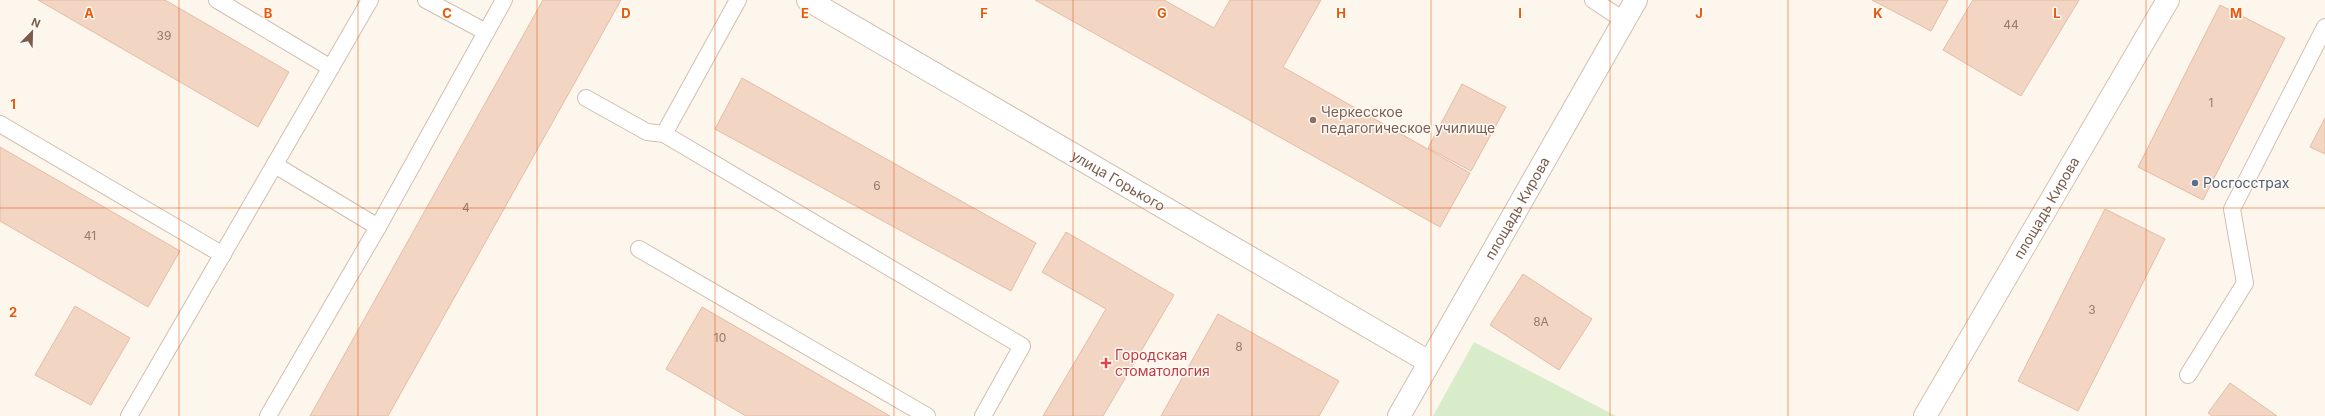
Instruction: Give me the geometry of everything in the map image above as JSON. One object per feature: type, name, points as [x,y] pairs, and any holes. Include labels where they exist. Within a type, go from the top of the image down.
[{"type":"street","name":"улица Горького","points":[[808,0],[1429,362]]},
{"type":"street","name":"площадь Кирова","points":[[1399,416],[1636,0]]},
{"type":"street","name":"площадь Кирова","points":[[1925,416],[2168,0]]},
{"type":"lane","points":[[218,0],[331,68]]},
{"type":"lane","points":[[129,416],[370,0]]},
{"type":"lane","points":[[426,0],[486,32]]},
{"type":"lane","points":[[268,416],[378,227],[504,0]]},
{"type":"lane","points":[[664,134],[738,0]]},
{"type":"lane","points":[[1593,0],[1625,20]]},
{"type":"lane","points":[[2188,375],[2246,283],[2232,209],[2325,27]]},
{"type":"lane","points":[[586,98],[647,132],[664,134],[1022,346],[983,416]]},
{"type":"lane","points":[[0,124],[223,255]]},
{"type":"lane","points":[[275,165],[378,227]]},
{"type":"lane","points":[[640,249],[927,416]]},
{"type":"green space","points":[[1474,342],[1616,416],[1433,416]]},
{"type":"building","points":[[38,0],[165,0],[289,72],[258,127]]},
{"type":"building","points":[[543,0],[621,0],[388,416],[310,416]]},
{"type":"building","name":"Черкесское педагогическое училище","points":[[1035,0],[1164,0],[1214,28],[1230,0],[1321,0],[1283,67],[1470,173],[1440,227]]},
{"type":"building","points":[[1872,0],[1948,0],[1931,31]]},
{"type":"building","points":[[1973,0],[2079,0],[2021,96],[1943,50]]},
{"type":"building","points":[[2220,5],[2285,38],[2203,200],[2138,167]]},
{"type":"building","points":[[742,78],[1036,243],[1011,291],[715,129]]},
{"type":"building","points":[[1462,84],[1506,107],[1471,171],[1428,148]]},
{"type":"building","points":[[2325,118],[2325,154],[2310,147]]},
{"type":"building","points":[[0,147],[180,251],[148,307],[0,221]]},
{"type":"building","points":[[2105,209],[2165,239],[2078,411],[2018,381]]},
{"type":"building","points":[[1066,232],[1174,295],[1103,416],[1043,416],[1106,309],[1042,272]]},
{"type":"building","points":[[1523,274],[1592,319],[1559,370],[1490,325]]},
{"type":"building","points":[[75,306],[130,338],[91,405],[35,375]]},
{"type":"building","points":[[702,307],[890,416],[746,416],[666,369]]},
{"type":"building","points":[[1218,314],[1339,381],[1319,416],[1161,416]]},
{"type":"building","points":[[2230,383],[2277,416],[2212,416],[2208,413]]},
{"type":"place","name":"Черкесское педагогическое училище","points":[[1313,120]]},
{"type":"place","name":"Росгосстрах","points":[[2195,183]]},
{"type":"place","name":"Городская стоматология","points":[[1106,363]]}]
